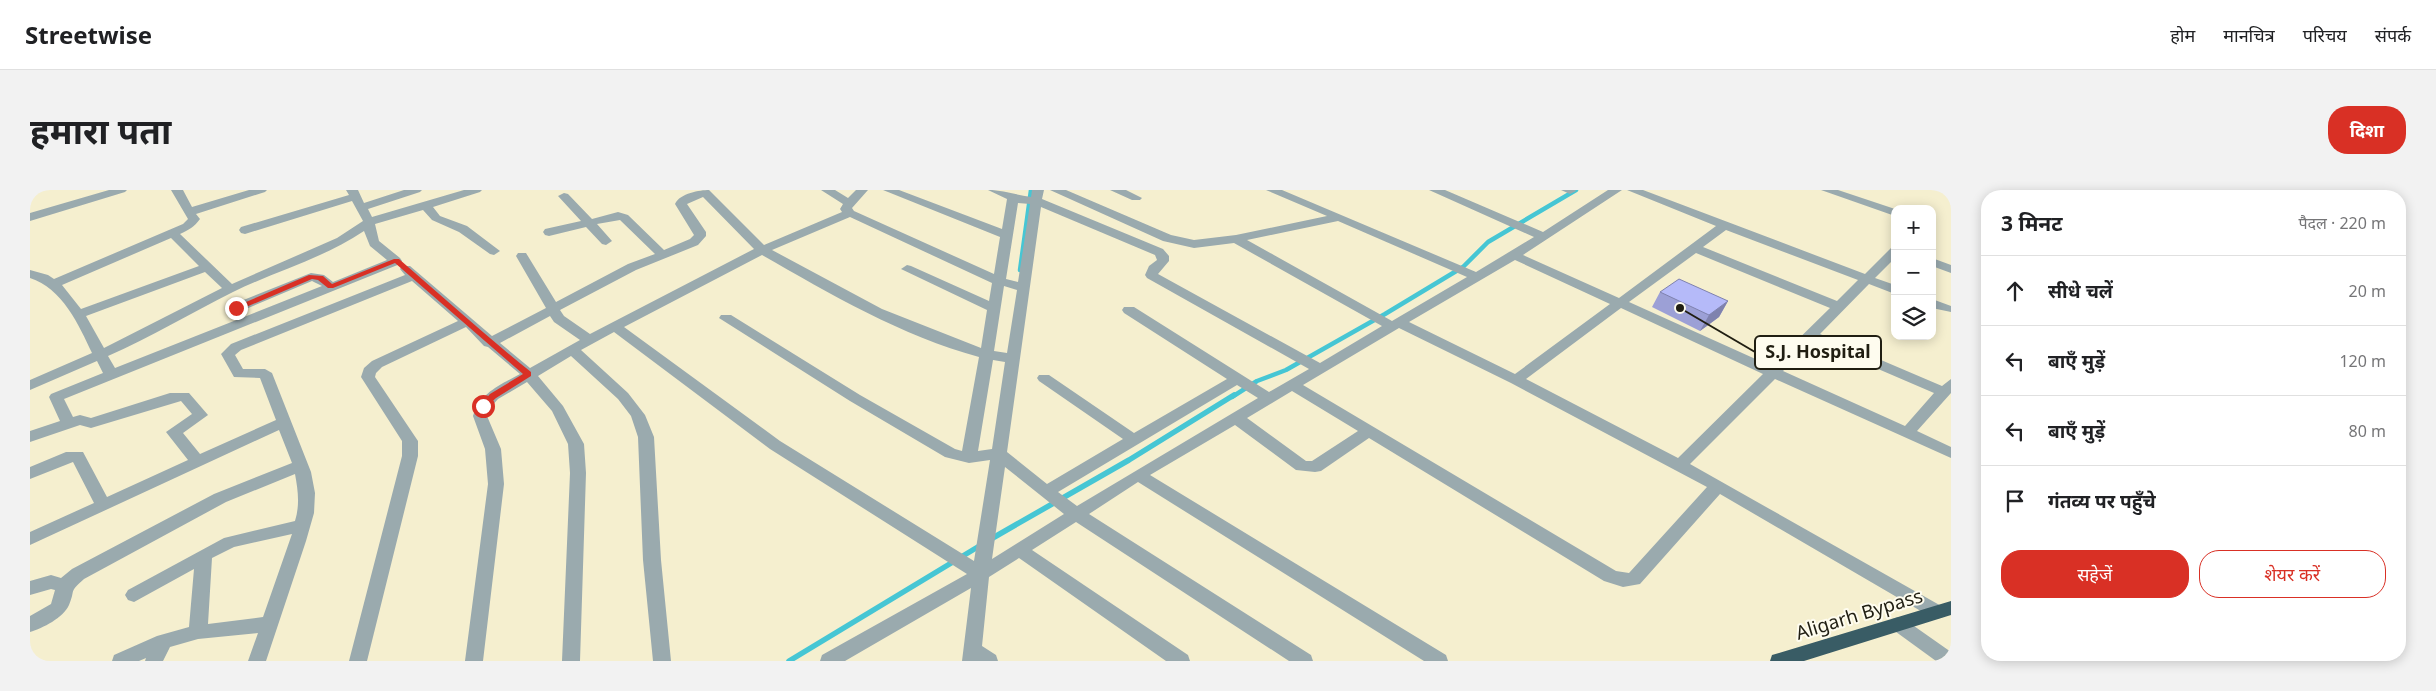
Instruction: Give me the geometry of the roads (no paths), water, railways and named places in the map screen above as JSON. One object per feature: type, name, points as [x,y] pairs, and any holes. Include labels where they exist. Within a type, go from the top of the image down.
[{"type":"highway","name":"Aligarh Bypass","points":[[1779,661],[1944,610]]},
{"type":"street","points":[[78,190],[86,202]]},
{"type":"street","points":[[30,216],[86,202],[121,190]]},
{"type":"street","points":[[54,284],[173,234],[192,223],[194,219],[177,190]]},
{"type":"street","points":[[189,212],[260,190]]},
{"type":"street","points":[[244,230],[358,195],[416,190]]},
{"type":"street","points":[[827,190],[849,208],[998,282],[1022,287]]},
{"type":"street","points":[[474,661],[496,484],[496,456],[490,433],[480,416],[483,406],[493,396],[528,374],[614,326],[762,250],[849,208],[862,190]]},
{"type":"street","points":[[889,190],[1006,235]]},
{"type":"street","points":[[994,190],[1026,197],[1159,252],[1163,256],[1162,261],[1153,269],[1151,275],[1309,363]]},
{"type":"street","points":[[1056,190],[1181,242],[1205,244],[1339,217]]},
{"type":"street","points":[[1116,190],[1136,198]]},
{"type":"street","points":[[1272,190],[1465,271]]},
{"type":"street","points":[[1435,190],[1538,234]]},
{"type":"street","points":[[1292,384],[1309,363],[1387,321],[1465,271],[1514,255],[1538,234],[1616,190]]},
{"type":"street","points":[[1633,190],[1891,288]]},
{"type":"street","points":[[1827,190],[1891,212]]},
{"type":"street","points":[[69,423],[56,398],[36,382],[133,340],[230,289],[342,241],[369,222],[426,206],[469,191]]},
{"type":"street","points":[[489,343],[552,308],[662,254],[694,242],[700,236],[700,232],[682,204],[685,198],[704,191],[762,250],[819,283],[875,311],[930,335],[999,357]]},
{"type":"street","points":[[358,195],[369,222],[370,233],[374,242],[468,321],[489,343],[528,374],[558,409],[576,444],[578,473],[571,661]]},
{"type":"street","points":[[564,196],[606,241]]},
{"type":"street","points":[[984,456],[999,357],[994,308],[998,282],[1006,235],[1026,197]]},
{"type":"street","points":[[989,661],[971,655],[981,574],[984,456],[999,357],[1022,287],[1026,197]]},
{"type":"street","points":[[426,206],[436,218],[463,229],[494,251]]},
{"type":"street","points":[[549,232],[618,216],[624,218],[662,254]]},
{"type":"street","points":[[1516,380],[1724,225]]},
{"type":"street","points":[[173,234],[230,289]]},
{"type":"street","points":[[1236,239],[1387,321],[1516,380],[1718,486],[1944,610]]},
{"type":"street","points":[[1695,248],[1840,306]]},
{"type":"street","points":[[1514,255],[1951,453]]},
{"type":"street","points":[[1679,466],[1891,255]]},
{"type":"street","points":[[522,256],[559,319],[589,340]]},
{"type":"street","points":[[56,398],[396,260]]},
{"type":"street","points":[[1936,263],[1951,269]]},
{"type":"street","points":[[78,314],[207,267]]},
{"type":"street","points":[[907,269],[994,308]]},
{"type":"street","points":[[30,274],[38,275],[54,284],[78,314],[111,375]]},
{"type":"street","points":[[213,334],[222,347],[230,351],[414,276]]},
{"type":"street","points":[[236,308],[312,277],[320,278],[331,287]]},
{"type":"street","points":[[1936,305],[1950,308]]},
{"type":"street","points":[[1128,310],[1253,389]]},
{"type":"street","points":[[726,318],[854,398],[950,453],[984,456],[1060,502],[1304,661]]},
{"type":"street","points":[[358,661],[410,456],[410,441],[402,426],[368,378],[370,371],[377,364],[468,321]]},
{"type":"street","points":[[614,326],[775,445],[981,574]]},
{"type":"street","points":[[1811,335],[1948,388],[1907,433]]},
{"type":"street","points":[[573,350],[623,396],[638,415],[646,437],[652,560],[662,661]]},
{"type":"street","points":[[230,351],[228,354],[239,374],[265,373],[282,423],[300,466],[307,493],[302,526],[257,661]]},
{"type":"street","points":[[1044,378],[1134,440]]},
{"type":"street","points":[[830,661],[1020,550],[1060,502],[1134,440],[1253,389],[1292,384],[1368,432],[1610,576],[1623,580],[1634,579],[1718,486]]},
{"type":"street","points":[[1060,502],[1138,475],[1235,417],[1253,389]]},
{"type":"street","points":[[30,437],[80,420],[91,423],[170,398],[184,396],[201,415],[174,432],[197,461]]},
{"type":"street","points":[[1235,417],[1302,466],[1309,468],[1315,467],[1368,432]]},
{"type":"street","points":[[30,539],[282,423]]},
{"type":"street","points":[[31,468],[66,457],[78,456],[103,504]]},
{"type":"street","points":[[30,625],[57,609],[61,603],[64,586],[78,574],[220,498],[300,466]]},
{"type":"street","points":[[1138,475],[1440,661]]},
{"type":"street","points":[[134,595],[230,542],[302,526]]},
{"type":"street","points":[[1020,550],[1181,661]]},
{"type":"street","points":[[198,632],[204,555]]},
{"type":"street","points":[[30,588],[51,582],[64,586]]},
{"type":"street","points":[[121,661],[164,641],[198,632],[270,624]]},
{"type":"street","points":[[1898,624],[1950,661]]},
{"type":"street","points":[[154,661],[164,641]]},
{"type":"waterway","points":[[1020,270],[1031,190]]},
{"type":"waterway","points":[[1232,397],[1257,381],[1286,370],[1385,314],[1463,267],[1488,242],[1576,190]]},
{"type":"waterway","points":[[991,539],[1129,460],[1234,395]]},
{"type":"waterway","points":[[789,661],[981,545]]},
{"type":"place","name":"S.J. Hospital","points":[[1680,308]]}]
